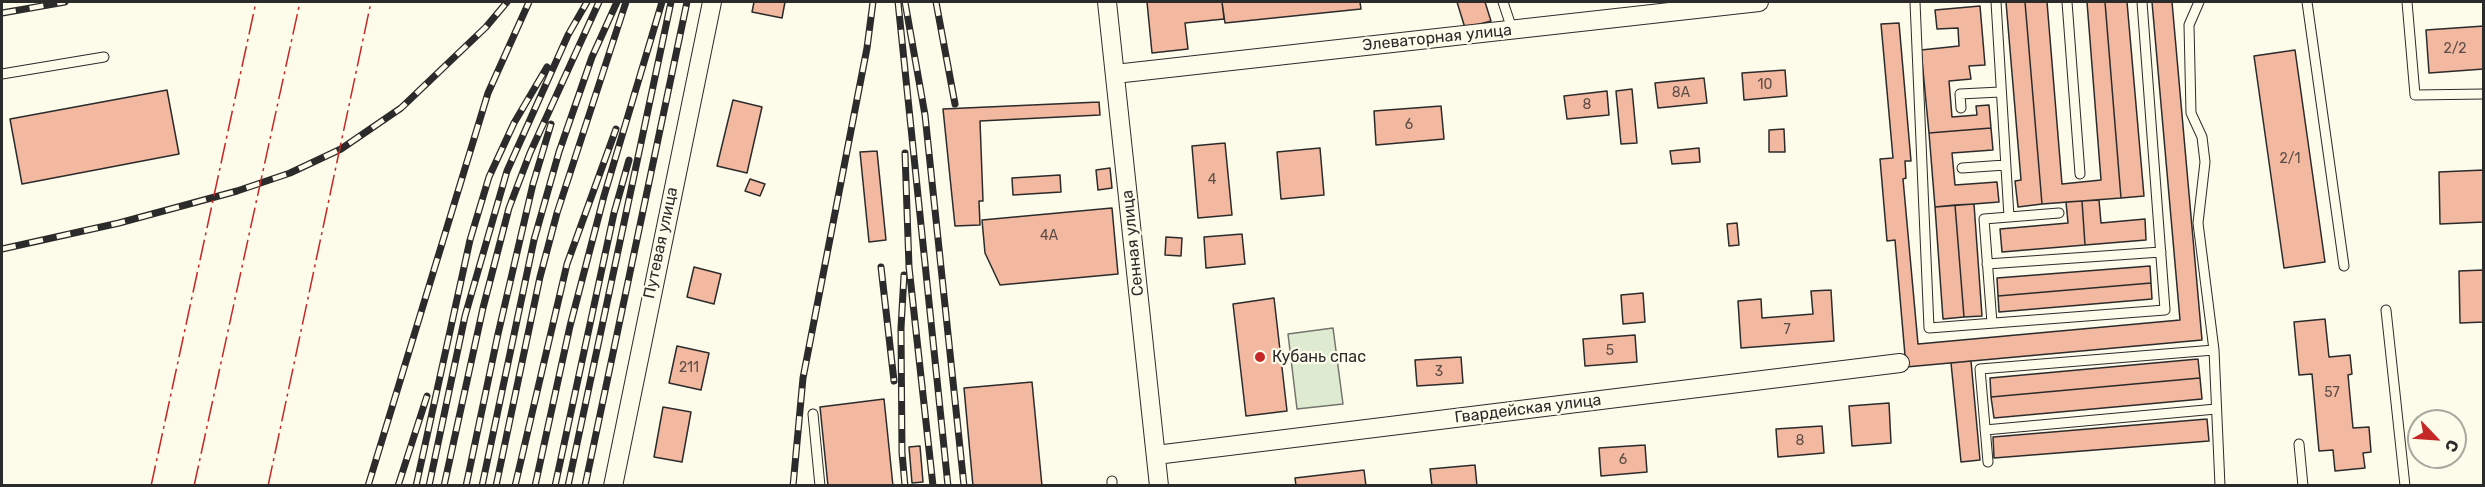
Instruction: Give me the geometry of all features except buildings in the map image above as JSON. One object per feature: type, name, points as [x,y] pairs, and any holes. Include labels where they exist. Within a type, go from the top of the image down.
[{"type":"street","name":"Путевая улица","points":[[613,486],[712,2]]},
{"type":"street","name":"Сенная улица","points":[[1107,2],[1158,486]]},
{"type":"street","name":"Элеваторная улица","points":[[1115,74],[1759,2]]},
{"type":"street","name":"Гвардейская улица","points":[[1156,455],[1900,363]]},
{"type":"lane","points":[[1503,2],[1512,29]]},
{"type":"lane","points":[[1916,2],[1929,328],[2165,310],[2142,2]]},
{"type":"lane","points":[[1996,2],[2008,217]]},
{"type":"lane","points":[[2067,2],[2080,174]]},
{"type":"lane","points":[[2199,2],[2189,25],[2191,113],[2202,137],[2205,162],[2198,223],[2214,350],[2220,486]]},
{"type":"lane","points":[[2307,2],[2344,266]]},
{"type":"lane","points":[[2407,2],[2415,95],[2484,94]]},
{"type":"lane","points":[[2,74],[104,57]]},
{"type":"lane","points":[[1961,108],[1960,94],[2000,92]]},
{"type":"lane","points":[[1962,168],[2005,165]]},
{"type":"lane","points":[[1992,323],[1984,219],[2059,213]]},
{"type":"lane","points":[[1988,264],[2161,252]]},
{"type":"lane","points":[[2386,310],[2405,486]]},
{"type":"lane","points":[[1988,462],[1980,369],[2214,350]]},
{"type":"lane","points":[[1985,430],[2216,409]]},
{"type":"lane","points":[[813,414],[820,486]]},
{"type":"lane","points":[[2299,444],[2303,486]]},
{"type":"green space","points":[[1333,328],[1343,404],[1297,409],[1288,334]]},
{"type":"railway","points":[[2,13],[65,2]]},
{"type":"railway","points":[[2,249],[119,223],[237,191],[290,173],[341,149],[401,108],[486,27],[507,2]]},
{"type":"railway","points":[[368,486],[488,93],[529,2]]},
{"type":"railway","points":[[429,486],[465,316],[507,171],[568,35],[587,2]]},
{"type":"railway","points":[[444,486],[483,308],[509,208],[530,153],[599,2]]},
{"type":"railway","points":[[482,486],[534,240],[559,152],[592,57],[617,2]]},
{"type":"railway","points":[[496,486],[540,277],[557,213],[626,2]]},
{"type":"railway","points":[[535,486],[570,326],[604,196],[662,2]]},
{"type":"railway","points":[[568,486],[671,2]]},
{"type":"railway","points":[[585,486],[687,2]]},
{"type":"railway","points":[[793,486],[803,378],[867,48],[873,2]]},
{"type":"railway","points":[[898,2],[948,486]]},
{"type":"railway","points":[[905,2],[925,115],[964,486]]},
{"type":"railway","points":[[936,2],[955,104]]},
{"type":"railway","points":[[416,486],[470,240],[489,177],[514,123],[547,67]]},
{"type":"railway","points":[[466,486],[533,184],[551,124]]},
{"type":"railway","points":[[515,486],[567,264],[616,129]]},
{"type":"railway","points":[[905,153],[909,267],[933,486]]},
{"type":"railway","points":[[555,486],[614,213],[629,160]]},
{"type":"railway","points":[[881,267],[894,381]]},
{"type":"railway","points":[[904,275],[901,328],[902,453],[905,486]]},
{"type":"railway","points":[[398,486],[427,396]]},
{"type":"power","points":[[151,486],[256,2]]},
{"type":"power","points":[[194,486],[300,2]]},
{"type":"power","points":[[268,486],[371,2]]},
{"type":"place","name":"Кубань спас","points":[[1260,357]]}]
